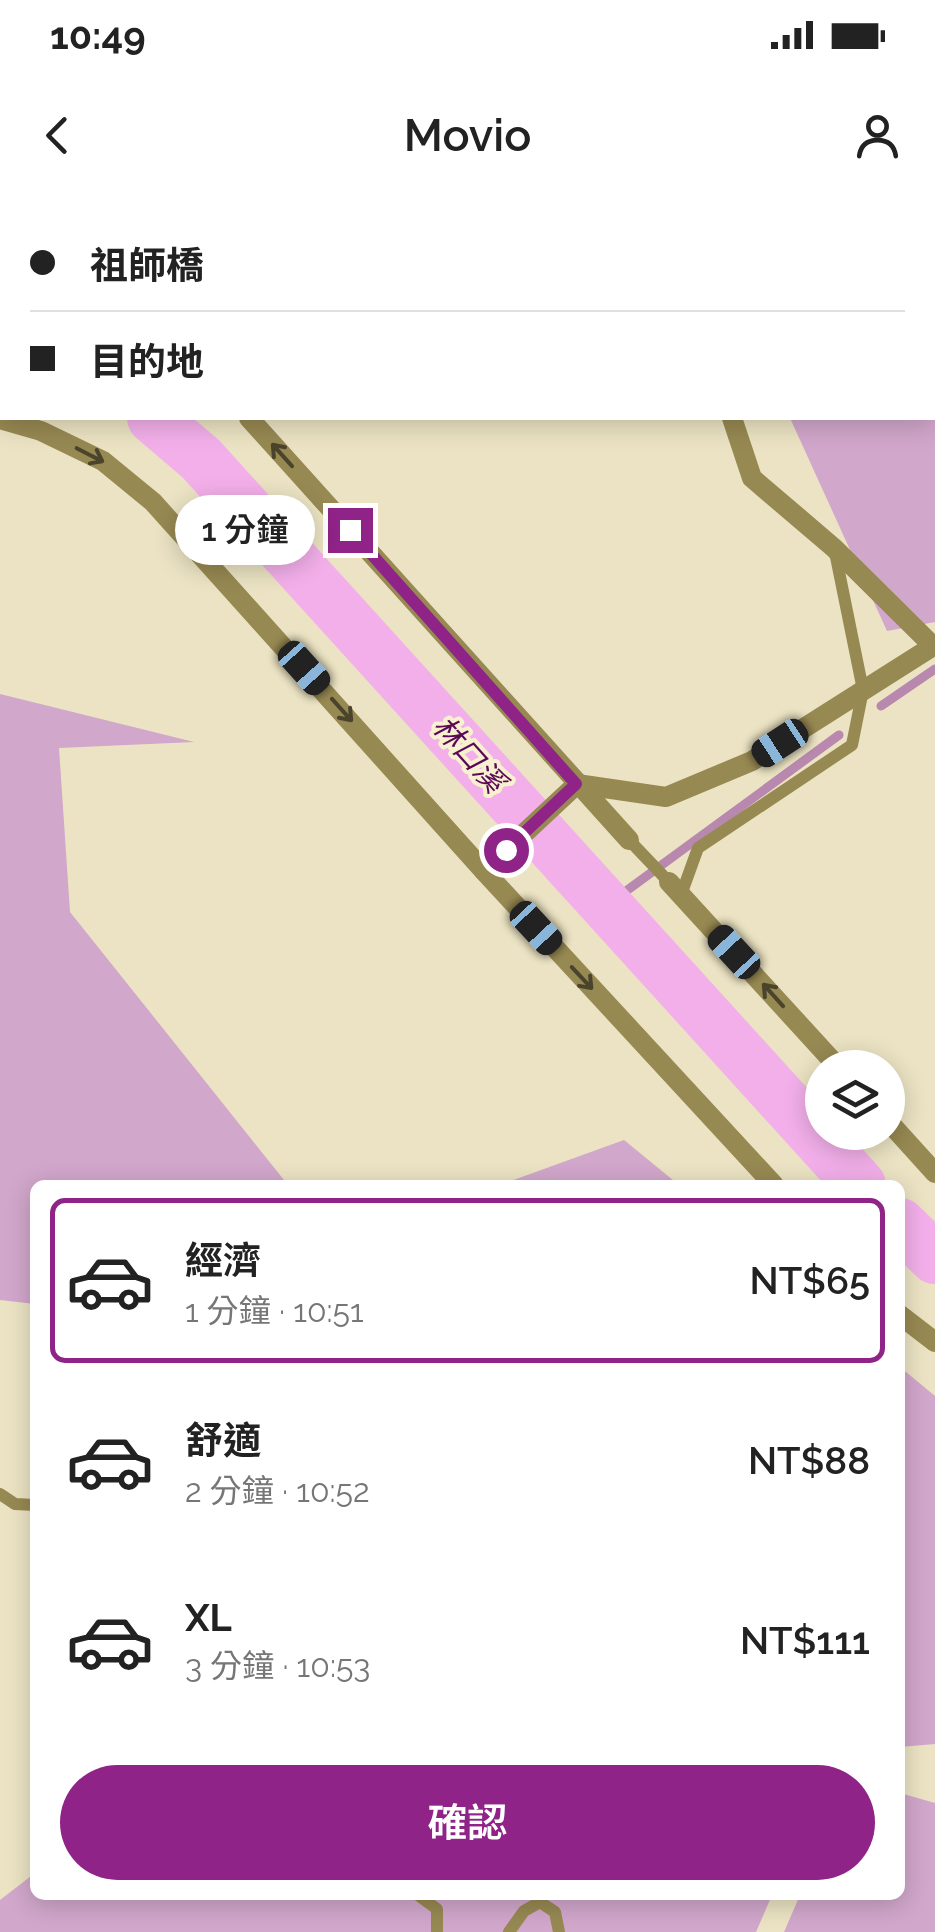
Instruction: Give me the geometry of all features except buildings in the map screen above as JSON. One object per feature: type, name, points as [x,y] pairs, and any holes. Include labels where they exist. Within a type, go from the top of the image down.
[{"type":"street","points":[[3,420],[41,431],[103,462],[153,502],[484,871],[769,1180]]},
{"type":"street","points":[[251,420],[628,840]]},
{"type":"street","points":[[576,784],[666,798],[752,761],[934,645],[834,548],[752,478],[733,420]]},
{"type":"street","points":[[484,871],[576,784]]},
{"type":"street","points":[[675,888],[823,1050]]},
{"type":"street","points":[[905,1140],[935,1173]]},
{"type":"street","points":[[905,1319],[935,1342]]},
{"type":"lane","points":[[628,840],[675,888],[698,848],[852,745],[863,690],[834,548]]},
{"type":"lane","points":[[0,1494],[14,1504],[30,1505]]},
{"type":"lane","points":[[425,1900],[437,1909],[437,1932]]},
{"type":"lane","points":[[508,1932],[524,1911],[540,1902],[555,1912],[560,1932]]},
{"type":"shaded area","points":[[791,420],[935,420],[935,622],[887,631]]},
{"type":"shaded area","points":[[0,694],[194,742],[59,748],[70,912],[284,1180],[30,1180],[30,1303],[0,1300]]},
{"type":"shaded area","points":[[624,1140],[673,1180],[514,1180]]},
{"type":"shaded area","points":[[905,1371],[935,1396],[935,1744],[905,1747]]},
{"type":"shaded area","points":[[905,1794],[935,1803],[935,1932],[784,1932],[798,1900],[905,1900]]},
{"type":"shaded area","points":[[30,1877],[30,1900],[770,1900],[756,1932],[0,1932],[0,1900]]},
{"type":"waterway","name":"林口溪","points":[[155,420],[201,459],[855,1180]]},
{"type":"waterway","points":[[881,706],[935,669]]},
{"type":"waterway","points":[[607,905],[839,735]]},
{"type":"waterway","name":"林口溪","points":[[905,1229],[935,1258]]},
{"type":"route","points":[[350,530],[576,784],[506,850]]}]
